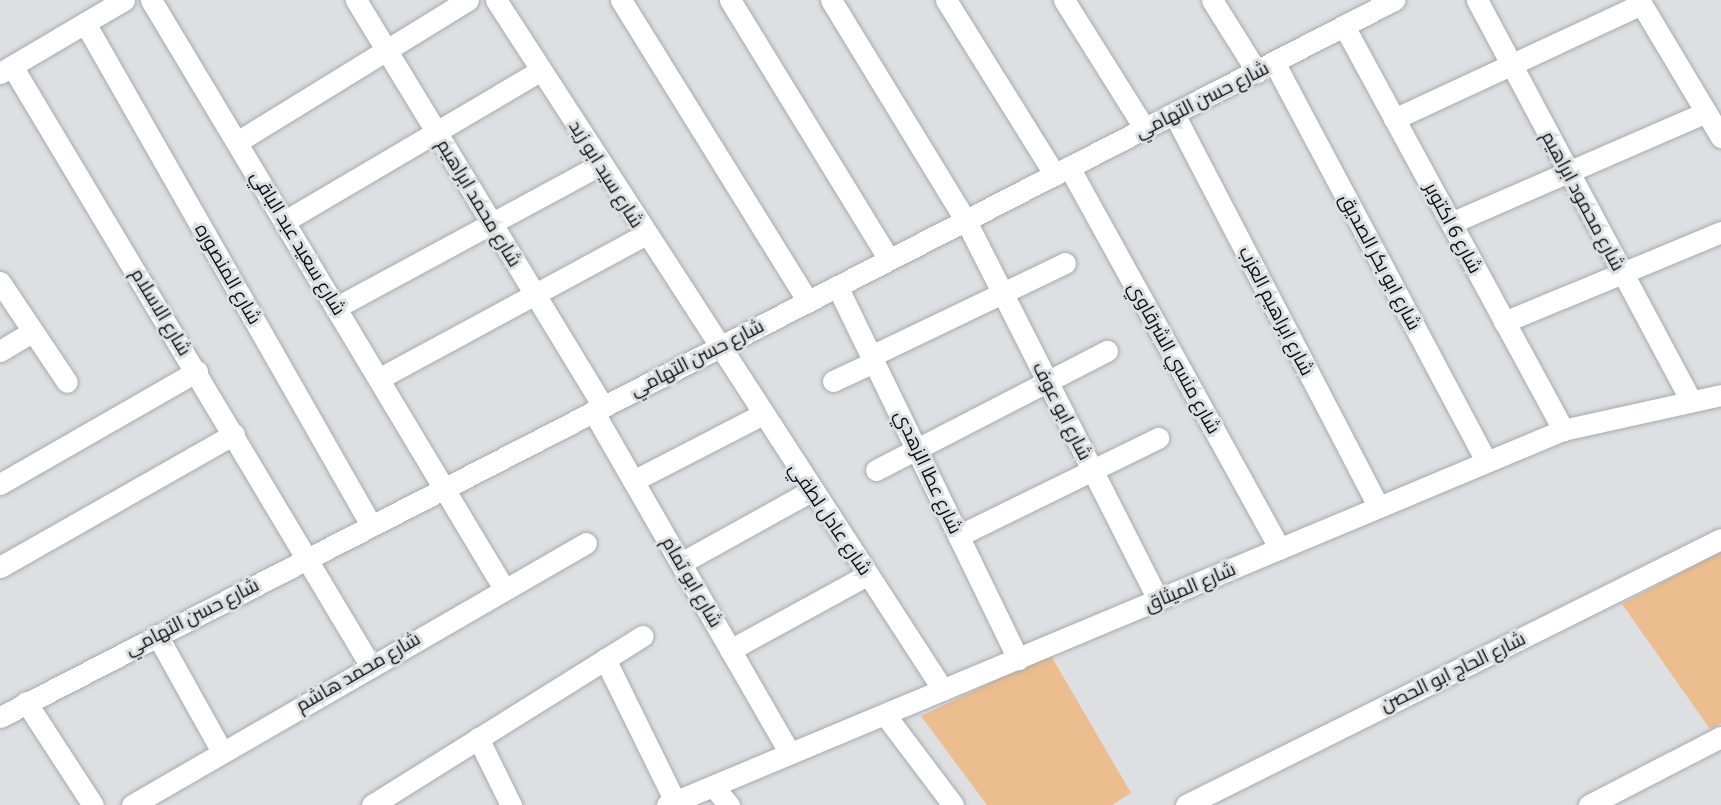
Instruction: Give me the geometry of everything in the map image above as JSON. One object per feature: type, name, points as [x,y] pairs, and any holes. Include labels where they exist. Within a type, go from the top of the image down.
[{"type":"street","points":[[6,70],[124,0]]},
{"type":"street","name":"شارع سعيد عبد الباقي","points":[[151,0],[446,487],[503,587]]},
{"type":"street","name":"شارع محمد ابراهيم","points":[[356,0],[535,294],[598,409]]},
{"type":"street","points":[[237,142],[468,0]]},
{"type":"street","name":"شارع سيد ابو زيد","points":[[496,0],[717,348]]},
{"type":"street","points":[[621,0],[808,302]]},
{"type":"street","points":[[730,0],[889,259]]},
{"type":"street","name":"شارع ابو عوف","points":[[831,0],[966,221],[1158,600]]},
{"type":"street","points":[[1064,0],[1144,129]]},
{"type":"street","name":"شارع ابو بكر الصديق","points":[[1212,0],[1266,68],[1486,461]]},
{"type":"street","name":"شارع حسن التهامي","points":[[0,717],[1394,0]]},
{"type":"street","name":"شارع محمود ابراهيم","points":[[1477,0],[1691,400]]},
{"type":"street","points":[[1394,119],[1640,2],[1720,134]]},
{"type":"street","name":"شارع منسي الشرقاوي","points":[[956,3],[1062,171],[1280,549]]},
{"type":"street","name":"شارع المنصوره","points":[[85,23],[371,525]]},
{"type":"street","name":"شارع 6 اكتوبر","points":[[1344,26],[1563,430]]},
{"type":"street","name":"شارع الاسلام","points":[[6,70],[197,371],[310,556],[370,665]]},
{"type":"street","points":[[285,221],[540,71]]},
{"type":"street","points":[[1451,223],[1706,112]]},
{"type":"street","name":"شارع ابراهيم العزب","points":[[1174,114],[1379,508]]},
{"type":"street","points":[[337,307],[600,165]]},
{"type":"street","points":[[1504,322],[1721,232]]},
{"type":"street","points":[[380,378],[645,235]]},
{"type":"street","points":[[832,381],[1065,263]]},
{"type":"street","points":[[0,282],[67,382]]},
{"type":"street","name":"شارع عطا الزهدي","points":[[837,286],[1018,659]]},
{"type":"street","points":[[0,351],[32,332]]},
{"type":"street","name":"شارع عادل لطفي","points":[[717,348],[943,690]]},
{"type":"street","points":[[876,470],[1107,351]]},
{"type":"street","points":[[0,484],[197,371]]},
{"type":"street","name":"شارع الميثاق","points":[[671,803],[886,716],[1563,430],[1721,395]]},
{"type":"street","name":"شارع ابو تمام","points":[[598,409],[633,481],[790,753]]},
{"type":"street","points":[[633,481],[761,415]]},
{"type":"street","points":[[0,567],[234,433]]},
{"type":"street","points":[[958,536],[1158,438]]},
{"type":"street","points":[[681,563],[811,491]]},
{"type":"street","name":"شارع الحاج ابو الحصن","points":[[1192,804],[1721,539]]},
{"type":"street","name":"شارع محمد هاشم","points":[[132,805],[503,587],[586,543]]},
{"type":"street","points":[[730,650],[867,575]]},
{"type":"street","points":[[157,635],[222,752]]},
{"type":"street","points":[[372,805],[642,636]]},
{"type":"street","points":[[605,659],[671,803]]},
{"type":"street","points":[[26,702],[93,805]]},
{"type":"street","points":[[886,716],[953,805]]},
{"type":"street","points":[[1589,805],[1721,737]]},
{"type":"street","points":[[478,738],[511,805]]},
{"type":"street","points":[[713,786],[729,805]]},
{"type":"building","points":[[1721,551],[1721,723],[1710,729],[1622,604]]},
{"type":"building","points":[[1050,654],[1131,793],[1112,805],[987,805],[921,716]]}]
